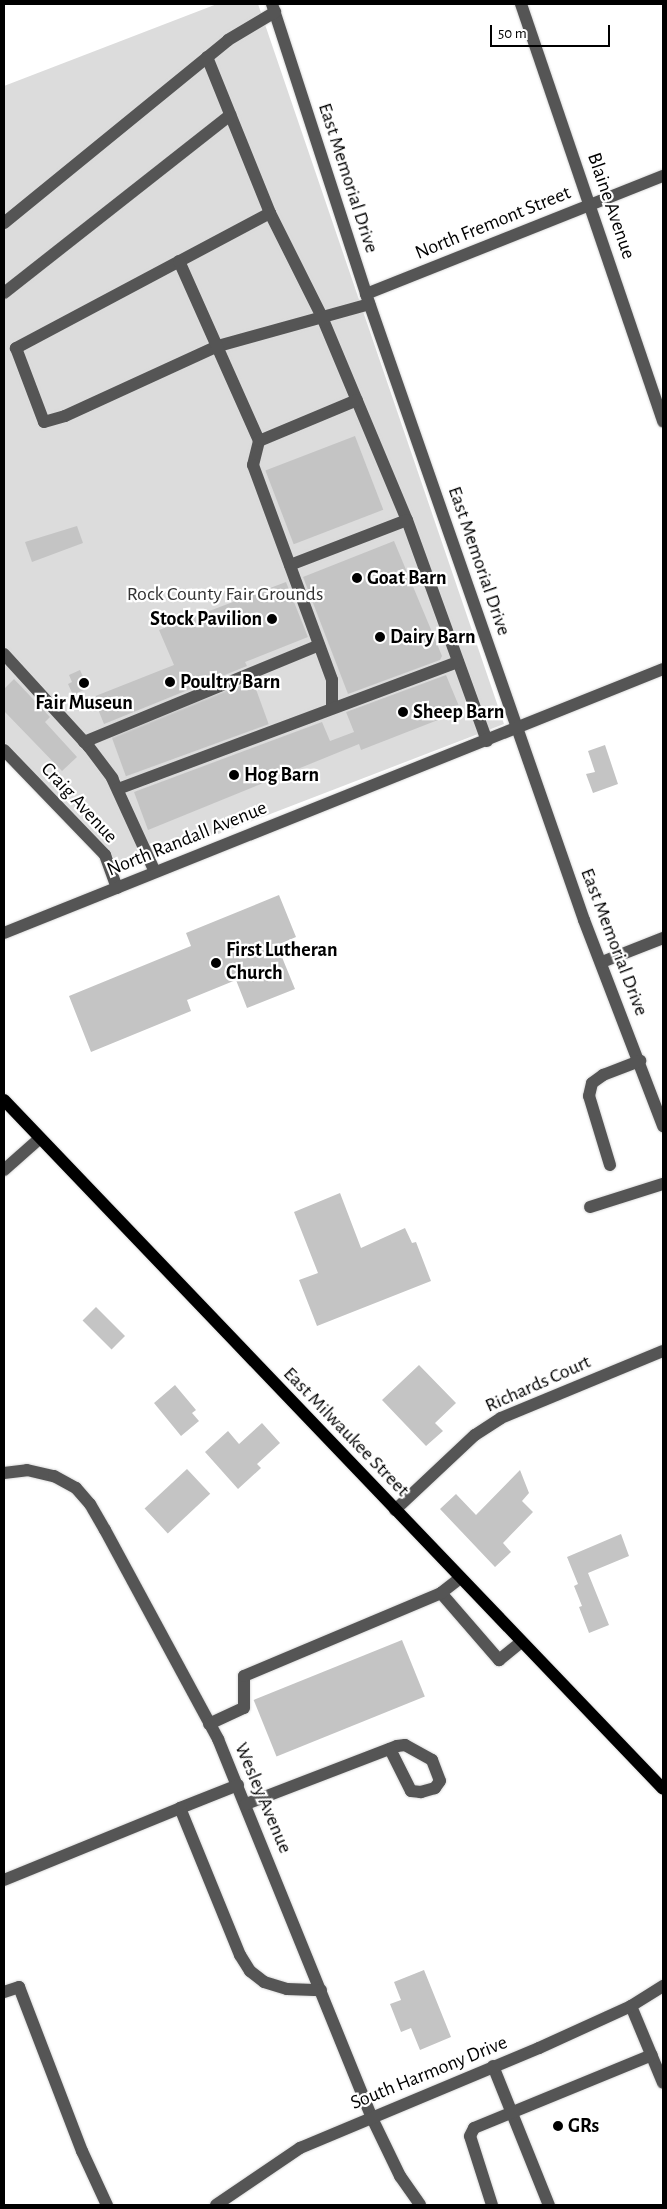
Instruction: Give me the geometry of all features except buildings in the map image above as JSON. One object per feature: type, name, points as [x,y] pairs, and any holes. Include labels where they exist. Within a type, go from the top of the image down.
[{"type":"main road","name":"East Milwaukee Street","points":[[4,1100],[663,1789]]},
{"type":"street","name":"Blaine Avenue","points":[[522,4],[663,422]]},
{"type":"street","points":[[4,223],[228,40],[273,8]]},
{"type":"street","name":"East Memorial Drive","points":[[273,8],[368,299],[517,728],[663,1126]]},
{"type":"street","points":[[207,57],[270,213],[322,317],[407,520],[487,741]]},
{"type":"street","points":[[4,294],[230,115]]},
{"type":"street","name":"North Fremont Street","points":[[179,262],[16,348],[44,422],[65,416],[218,346],[322,317],[591,204],[663,176]]},
{"type":"street","points":[[270,213],[179,262],[259,441],[253,465],[332,680],[332,707]]},
{"type":"street","points":[[259,441],[357,400]]},
{"type":"street","points":[[290,565],[407,520]]},
{"type":"street","points":[[84,742],[319,645]]},
{"type":"street","points":[[4,654],[84,742],[118,789],[155,872]]},
{"type":"street","points":[[118,789],[332,707],[349,704],[458,662]]},
{"type":"street","name":"North Randall Avenue","points":[[4,934],[663,669]]},
{"type":"street","name":"Craig Avenue","points":[[4,750],[105,855],[117,888]]},
{"type":"street","points":[[602,962],[663,938]]},
{"type":"street","points":[[610,1165],[589,1096],[592,1083],[603,1076],[640,1061]]},
{"type":"street","points":[[4,1170],[40,1138]]},
{"type":"street","points":[[590,1207],[663,1184]]},
{"type":"street","name":"Richards Court","points":[[395,1510],[475,1435],[501,1418],[663,1351]]},
{"type":"street","name":"Wesley Avenue","points":[[4,1473],[27,1470],[54,1476],[76,1488],[90,1504],[209,1724],[238,1785],[371,2116],[400,2176],[420,2205]]},
{"type":"street","points":[[209,1724],[244,1708],[244,1676],[441,1593],[460,1578]]},
{"type":"street","points":[[441,1593],[499,1660],[522,1642]]},
{"type":"street","points":[[246,1804],[390,1749]]},
{"type":"street","points":[[4,1880],[238,1785]]},
{"type":"street","points":[[180,1808],[240,1955],[250,1971],[264,1982],[287,1989],[321,1990]]},
{"type":"street","name":"South Harmony Drive","points":[[216,2205],[300,2148],[631,2006],[663,1986]]},
{"type":"street","points":[[4,1992],[19,1987],[82,2151],[108,2205]]},
{"type":"street","points":[[631,2006],[663,2083]]},
{"type":"street","points":[[492,2205],[470,2136],[474,2128],[652,2055]]},
{"type":"street","points":[[493,2066],[549,2205]]},
{"type":"green space","name":"Rock County Fair Grounds","points":[[217,4],[258,4],[504,724],[125,870],[4,742],[4,86]]},
{"type":"place","name":"Goat Barn","points":[[357,578]]},
{"type":"place","name":"Stock Pavilion","points":[[272,619]]},
{"type":"place","name":"Dairy Barn","points":[[380,637]]},
{"type":"place","name":"Poultry Barn","points":[[170,682]]},
{"type":"place","name":"Fair Museun","points":[[84,683]]},
{"type":"place","name":"Sheep Barn","points":[[403,712]]},
{"type":"place","name":"Hog Barn","points":[[234,775]]},
{"type":"place","name":"First Lutheran Church","points":[[216,963]]},
{"type":"place","name":"GRs","points":[[558,2126]]}]
